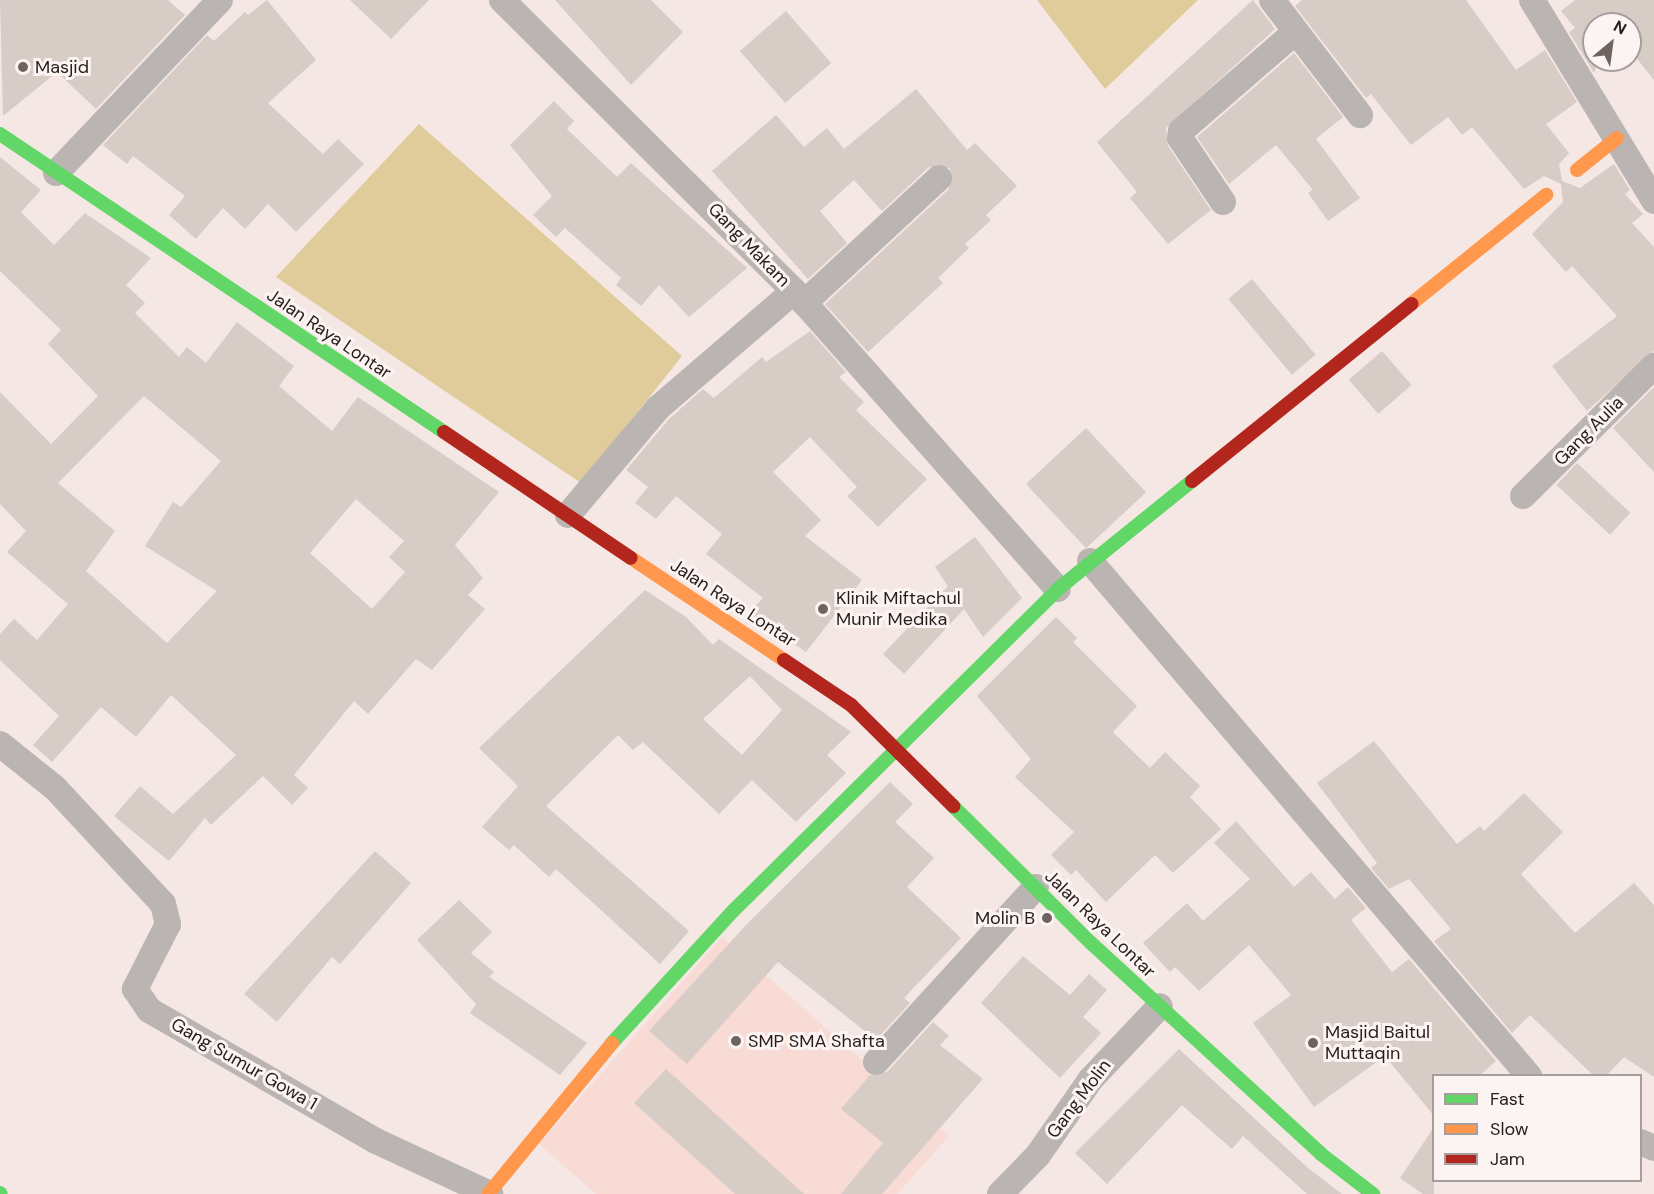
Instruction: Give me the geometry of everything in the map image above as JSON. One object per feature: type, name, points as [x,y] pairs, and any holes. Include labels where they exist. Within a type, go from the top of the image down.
[{"type":"street","points":[[56,173],[220,0]]},
{"type":"street","name":"Gang Makam","points":[[502,0],[799,297],[677,388],[568,515]]},
{"type":"street","points":[[1272,0],[1294,33],[1360,115]]},
{"type":"street","points":[[1532,0],[1654,201]]},
{"type":"street","points":[[1223,202],[1180,138],[1181,131],[1294,33]]},
{"type":"street","name":"Jalan Raya Lontar","points":[[0,134],[568,515],[810,674],[894,748],[1160,1006],[1321,1154],[1373,1194]]},
{"type":"street","points":[[1577,171],[1617,138]]},
{"type":"street","points":[[939,178],[799,297],[1058,589]]},
{"type":"street","points":[[490,1194],[587,1071],[894,748],[1058,589],[1546,195]]},
{"type":"street","name":"Gang Aulia","points":[[1523,496],[1654,366]]},
{"type":"street","points":[[1090,561],[1527,1074]]},
{"type":"street","name":"Gang Sumur Gowa 1","points":[[0,744],[55,788],[163,904],[168,924],[135,989],[149,1010],[376,1141],[490,1194]]},
{"type":"street","points":[[876,1062],[1036,887]]},
{"type":"street","name":"Gang Molin","points":[[1000,1194],[1038,1155],[1091,1078],[1160,1006]]},
{"type":"shaded area","points":[[1037,0],[1198,0],[1105,89]]},
{"type":"shaded area","points":[[419,124],[682,356],[581,483],[276,277]]},
{"type":"shaded area","name":"SMP SMA Shafta","points":[[722,937],[949,1136],[897,1194],[596,1194],[539,1144]]},
{"type":"building","points":[[0,0],[168,0],[185,15],[96,109],[57,72],[3,116]]},
{"type":"building","points":[[267,0],[316,60],[268,103],[323,154],[338,139],[364,164],[296,232],[268,204],[245,229],[223,208],[196,239],[169,215],[185,196],[133,156],[127,164],[103,145],[207,35],[214,41],[245,12],[248,15]]},
{"type":"building","points":[[350,0],[429,0],[391,39]]},
{"type":"building","points":[[555,0],[651,0],[683,32],[631,85]]},
{"type":"building","points":[[1253,0],[1275,29],[1166,128],[1168,146],[1211,210],[1168,244],[1130,198],[1137,192],[1097,142]]},
{"type":"building","points":[[1302,0],[1466,0],[1516,70],[1545,50],[1577,102],[1546,124],[1569,153],[1559,164],[1562,181],[1580,188],[1614,164],[1630,190],[1625,194],[1643,214],[1632,223],[1654,247],[1654,351],[1587,411],[1552,366],[1617,316],[1572,266],[1566,272],[1532,234],[1563,202],[1561,184],[1544,176],[1524,189],[1472,127],[1462,135],[1448,117],[1411,145],[1371,94],[1366,98],[1295,6]]},
{"type":"building","points":[[1575,0],[1654,0],[1654,80],[1642,65],[1642,12],[1582,12],[1582,53],[1569,32],[1575,28],[1561,11]]},
{"type":"building","points":[[786,11],[831,63],[785,103],[740,51]]},
{"type":"building","points":[[1294,53],[1343,117],[1316,139],[1360,198],[1328,221],[1308,193],[1313,190],[1276,145],[1229,184],[1197,137]]},
{"type":"building","points":[[916,89],[967,150],[975,143],[1017,186],[986,215],[991,220],[965,244],[969,248],[938,278],[943,283],[868,352],[825,304],[949,189],[950,168],[929,167],[882,211],[854,180],[820,211],[847,243],[808,279],[712,171],[776,115],[804,147],[827,128],[844,149]]},
{"type":"building","points":[[554,101],[574,121],[567,129],[617,177],[631,163],[747,268],[689,317],[659,285],[641,306],[616,285],[621,278],[565,228],[556,237],[533,215],[552,196],[510,145]]},
{"type":"building","points":[[0,157],[41,190],[21,212],[54,245],[85,213],[151,258],[126,285],[145,303],[135,313],[179,357],[187,347],[206,363],[237,322],[294,366],[279,386],[332,431],[358,397],[499,492],[455,545],[483,578],[468,595],[485,609],[432,670],[416,659],[368,714],[354,701],[294,775],[308,788],[292,805],[263,776],[211,825],[205,818],[169,861],[114,816],[140,786],[173,814],[236,755],[171,695],[136,737],[101,707],[52,762],[33,745],[59,716],[0,660],[0,634],[14,619],[37,640],[68,604],[7,552],[26,531],[0,504],[0,392],[51,444],[98,396],[48,344],[61,330],[0,271]],"holes":[[[144,396],[221,461],[181,507],[173,502],[145,546],[217,591],[167,643],[86,571],[115,531],[58,483]],[[356,499],[404,541],[389,557],[405,572],[372,609],[310,553]]]},
{"type":"building","points":[[1252,279],[1316,355],[1292,375],[1228,299]]},
{"type":"building","points":[[810,331],[846,372],[839,377],[864,402],[856,410],[927,479],[878,527],[847,496],[857,487],[810,437],[773,472],[821,520],[805,536],[862,580],[806,652],[748,613],[763,598],[706,554],[722,534],[676,496],[656,519],[635,503],[648,487],[626,470],[669,419],[703,389],[714,398],[762,357],[766,362]]},
{"type":"building","points":[[1382,351],[1412,385],[1378,414],[1349,380]]},
{"type":"building","points":[[1654,387],[1654,472],[1613,428]]},
{"type":"building","points":[[1086,428],[1146,492],[1086,548],[1026,484]]},
{"type":"building","points":[[1577,463],[1630,513],[1610,535],[1557,485]]},
{"type":"building","points":[[975,537],[1022,598],[983,637],[964,609],[904,674],[883,654],[948,586],[935,567]]},
{"type":"building","points":[[645,590],[686,617],[713,645],[719,639],[851,732],[827,755],[846,773],[796,822],[752,780],[719,814],[643,742],[633,750],[618,735],[546,806],[689,931],[660,964],[556,869],[549,877],[514,845],[509,850],[482,827],[518,786],[479,748]],"holes":[[[750,676],[782,710],[742,755],[703,719]]]},
{"type":"building","points":[[1056,617],[1077,638],[1073,642],[1137,706],[1113,732],[1150,768],[1165,752],[1200,786],[1190,797],[1221,829],[1173,873],[1155,855],[1106,902],[1076,870],[1071,875],[1051,855],[1074,832],[1015,777],[1031,759],[977,696]]},
{"type":"building","points":[[1374,741],[1457,844],[1480,826],[1484,831],[1524,793],[1563,832],[1521,874],[1575,933],[1634,883],[1654,905],[1654,1077],[1624,1057],[1608,1074],[1592,1074],[1530,1015],[1512,1033],[1434,941],[1451,929],[1409,879],[1389,889],[1371,868],[1377,863],[1317,783]]},
{"type":"building","points":[[890,782],[913,804],[895,822],[934,858],[907,887],[961,938],[904,998],[910,1003],[876,1040],[778,962],[687,1064],[649,1031],[747,924]]},
{"type":"building","points":[[1236,821],[1294,887],[1311,872],[1335,899],[1348,887],[1366,908],[1351,920],[1392,972],[1409,959],[1496,1061],[1481,1074],[1432,1074],[1432,1114],[1385,1056],[1314,1107],[1253,1023],[1291,995],[1249,945],[1199,991],[1175,967],[1170,972],[1143,943],[1187,903],[1203,921],[1250,879],[1214,843]]},
{"type":"building","points":[[375,851],[411,883],[340,964],[332,957],[277,1022],[244,994]]},
{"type":"building","points":[[459,900],[492,932],[471,953],[494,972],[489,977],[587,1043],[560,1075],[470,1013],[476,1004],[417,940]]},
{"type":"building","points":[[1023,956],[1070,995],[1089,974],[1107,990],[1083,1017],[1101,1033],[1060,1078],[981,1003]]},
{"type":"building","points":[[933,1022],[949,1036],[940,1045],[983,1079],[882,1194],[841,1194],[883,1143],[841,1109],[870,1075],[887,1072]]},
{"type":"building","points":[[1179,1049],[1308,1168],[1342,1194],[1307,1194],[1243,1136],[1232,1149],[1182,1105],[1107,1184],[1075,1153]]},
{"type":"building","points":[[666,1069],[804,1194],[735,1194],[634,1103]]},
{"type":"building","points":[[1432,1130],[1434,1194],[1423,1194],[1400,1178]]},
{"type":"traffic: fast","points":[[0,134],[444,432]]},
{"type":"traffic: fast","points":[[612,1043],[733,911],[1058,589],[1192,481]]},
{"type":"traffic: fast","points":[[953,806],[1091,943],[1321,1154],[1373,1194]]},
{"type":"traffic: slow","points":[[1577,170],[1617,138]]},
{"type":"traffic: slow","points":[[1411,304],[1546,195]]},
{"type":"traffic: slow","points":[[631,558],[784,660]]},
{"type":"traffic: slow","points":[[489,1193],[612,1043]]},
{"type":"traffic: jam","points":[[1192,481],[1411,304]]},
{"type":"traffic: jam","points":[[444,432],[631,558]]},
{"type":"traffic: jam","points":[[784,660],[851,705],[953,806]]},
{"type":"place","name":"Masjid","points":[[23,67]]},
{"type":"place","name":"Klinik Miftachul Munir Medika","points":[[823,609]]},
{"type":"place","name":"Molin B","points":[[1047,918]]},
{"type":"place","name":"SMP SMA Shafta","points":[[736,1041]]},
{"type":"place","name":"Masjid Baitul Muttaqin","points":[[1313,1043]]}]
